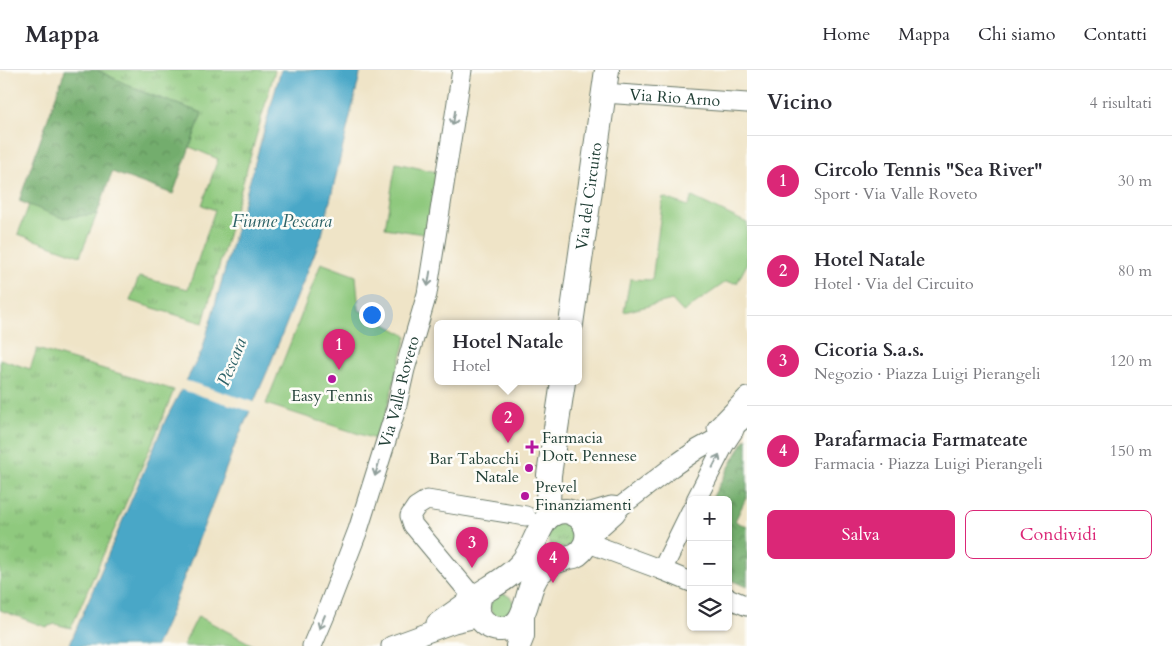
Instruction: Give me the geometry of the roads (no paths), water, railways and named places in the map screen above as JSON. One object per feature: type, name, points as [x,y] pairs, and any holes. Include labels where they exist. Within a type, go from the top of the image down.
[{"type":"main road","name":"Via del Circuito","points":[[572,320],[607,70]]},
{"type":"main road","points":[[522,618],[514,625],[505,629],[485,617],[510,574],[523,563],[530,553],[539,520],[548,504],[550,475],[563,385]]},
{"type":"main road","points":[[518,646],[522,636],[522,618],[530,587],[537,575],[544,568],[580,552],[587,540],[588,533],[585,523],[574,513],[558,512],[539,520]]},
{"type":"main road","points":[[539,520],[540,536],[545,549],[550,554],[564,558]]},
{"type":"street","name":"Via Valle Roveto","points":[[312,646],[358,530],[396,409],[405,369],[427,294],[462,70]]},
{"type":"street","name":"Via Rio Arno","points":[[604,93],[747,103]]},
{"type":"street","points":[[698,449],[747,397]]},
{"type":"street","points":[[687,580],[587,540],[620,507],[672,467],[698,449],[725,434],[743,419]]},
{"type":"street","points":[[698,496],[724,445],[743,419]]},
{"type":"street","points":[[391,646],[454,622],[485,617],[414,525],[410,516],[416,507],[427,500],[539,520]]},
{"type":"street","points":[[574,513],[591,512],[611,506],[620,507]]},
{"type":"street","points":[[662,570],[687,518]]},
{"type":"street","points":[[732,600],[747,606]]},
{"type":"water","name":"Fiume Pescara","points":[[281,70],[361,70],[322,235],[267,372],[235,445],[156,646],[69,646],[166,419],[202,351]]},
{"type":"place","name":"Circolo Tennis \"Sea River\"","points":[[339,370]]},
{"type":"place","name":"Easy Tennis","points":[[332,379]]},
{"type":"place","name":"Hotel Natale","points":[[508,443]]},
{"type":"place","name":"Farmacia Dott. Pennese","points":[[532,447]]},
{"type":"place","name":"Bar Tabacchi Natale","points":[[529,468]]},
{"type":"place","name":"Prevel Finanziamenti","points":[[525,496]]},
{"type":"place","name":"Cicoria S.a.s.","points":[[472,568]]},
{"type":"place","name":"Parafarmacia Farmateate","points":[[553,583]]},
{"type":"water label","name":"Pescara","points":[[232,362]]}]
